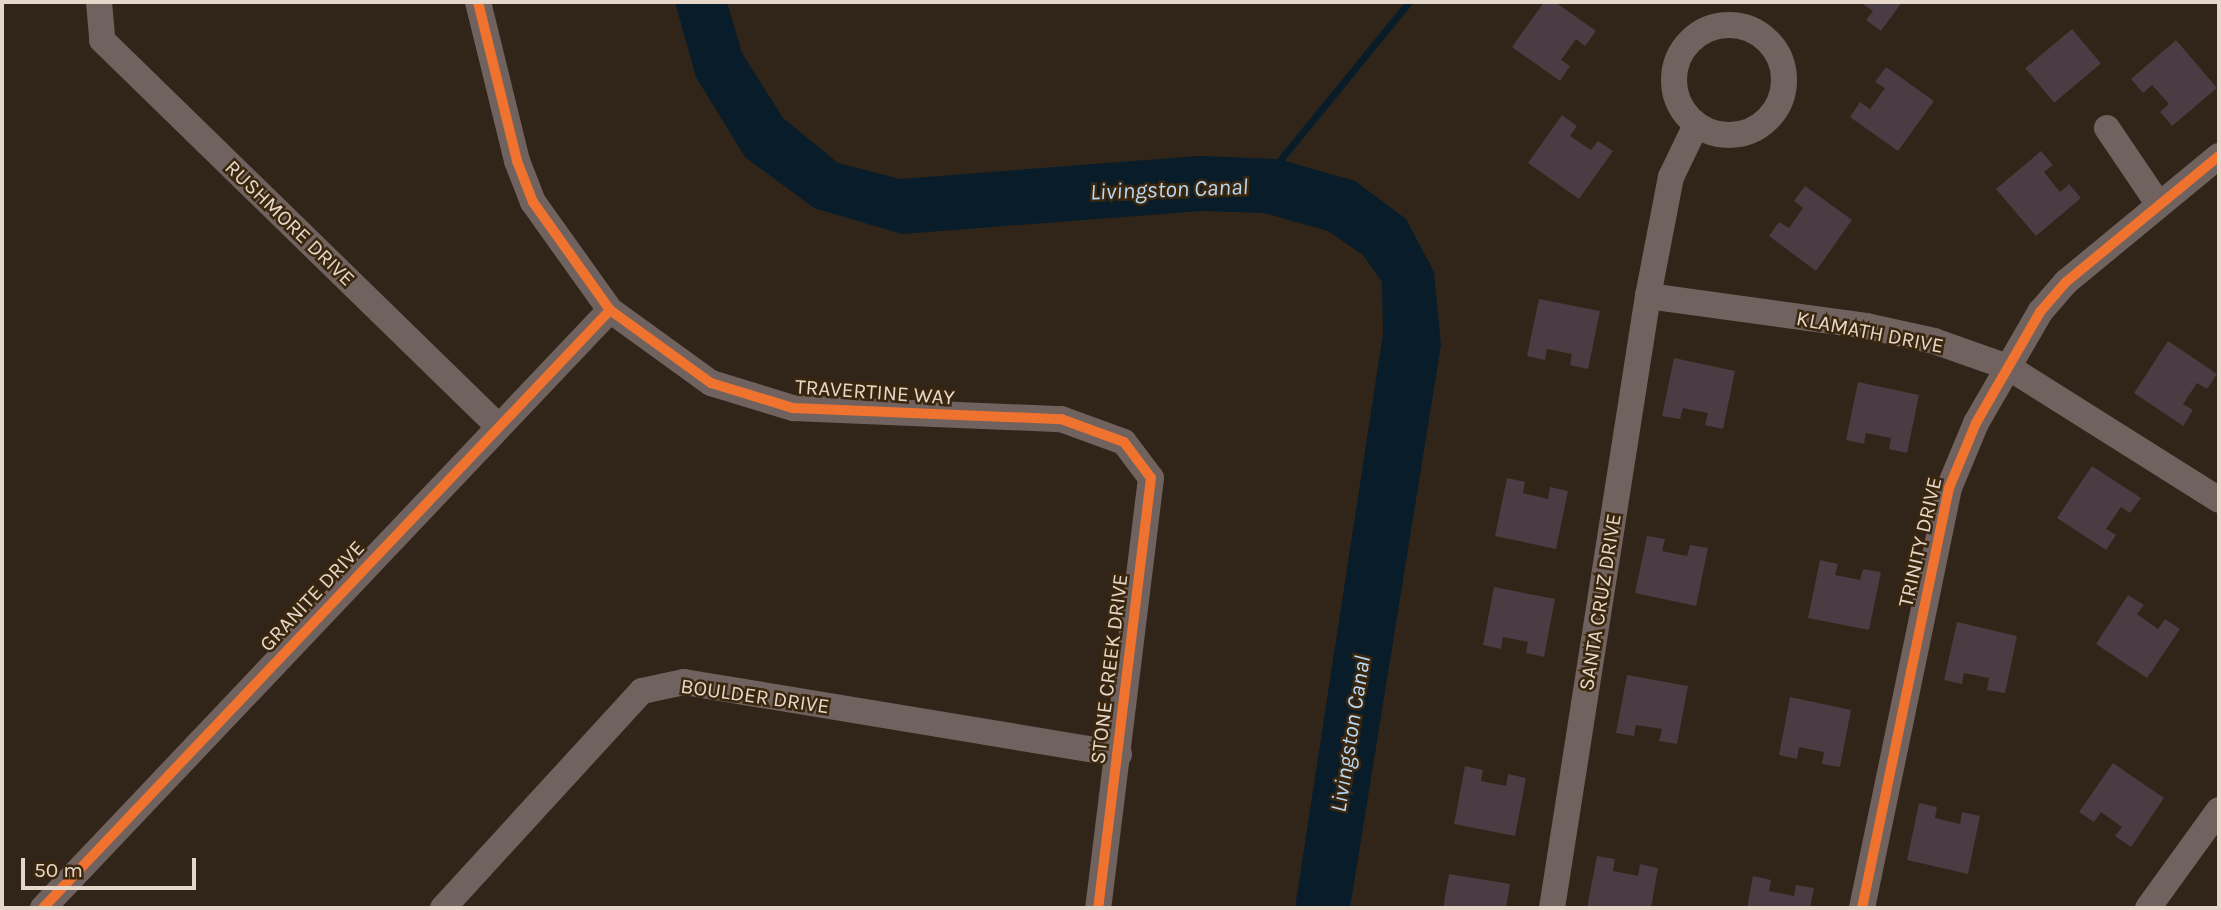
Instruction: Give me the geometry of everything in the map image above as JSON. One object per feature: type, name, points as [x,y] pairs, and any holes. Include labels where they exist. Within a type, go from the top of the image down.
[{"type":"street","name":"TRAVERTINE WAY","points":[[478,2],[517,161],[533,202],[610,310],[711,383],[793,408],[1061,419],[1124,442]]},
{"type":"street","name":"RUSHMORE DRIVE","points":[[98,6],[102,40],[499,427]]},
{"type":"street","points":[[1722,24],[1737,24],[1763,35],[1782,63],[1785,82],[1770,118],[1740,134],[1727,136],[1696,125],[1683,111],[1674,91],[1679,54],[1691,38],[1722,24]]},
{"type":"street","name":"SANTA CRUZ DRIVE","points":[[1552,908],[1648,296],[1671,177],[1696,125]]},
{"type":"street","points":[[2107,128],[2159,205]]},
{"type":"street","name":"TRINITY DRIVE","points":[[1863,908],[1949,488],[1976,423],[2040,312],[2066,282],[2219,156]]},
{"type":"street","name":"KLAMATH DRIVE","points":[[1648,296],[1866,326],[1934,341],[2008,367],[2219,500]]},
{"type":"street","name":"GRANITE DRIVE","points":[[43,908],[610,310]]},
{"type":"street","name":"STONE CREEK DRIVE","points":[[1098,908],[1151,478],[1124,442]]},
{"type":"street","name":"BOULDER DRIVE","points":[[443,908],[642,691],[684,682],[1119,754]]},
{"type":"street","points":[[2148,908],[2219,812]]},
{"type":"water","name":"Livingston Canal","points":[[675,2],[727,2],[742,53],[783,118],[838,163],[900,179],[1199,156],[1278,159],[1355,181],[1406,219],[1434,272],[1441,345],[1350,908],[1295,908],[1383,334],[1382,282],[1363,255],[1328,231],[1264,213],[1202,211],[902,234],[814,208],[745,157],[696,77]]},
{"type":"building","points":[[1544,2],[1555,2],[1596,31],[1585,46],[1576,39],[1561,60],[1570,66],[1560,81],[1512,47]]},
{"type":"building","points":[[1860,2],[1902,2],[1881,31],[1866,20],[1873,11]]},
{"type":"building","points":[[2072,29],[2101,63],[2054,103],[2025,68]]},
{"type":"building","points":[[2176,40],[2217,88],[2172,126],[2160,112],[2169,104],[2152,85],[2143,93],[2131,79]]},
{"type":"building","points":[[1886,67],[1934,101],[1898,151],[1850,117],[1860,102],[1870,109],[1885,88],[1875,82]]},
{"type":"building","points":[[1562,115],[1577,126],[1570,136],[1591,150],[1598,141],[1613,151],[1579,199],[1528,163]]},
{"type":"building","points":[[2041,151],[2053,165],[2044,172],[2060,192],[2069,184],[2081,198],[2036,236],[1996,189]]},
{"type":"building","points":[[1805,186],[1852,220],[1816,271],[1769,236],[1779,222],[1789,228],[1803,208],[1794,201]]},
{"type":"building","points":[[1539,299],[1600,311],[1588,369],[1570,365],[1572,354],[1547,349],[1545,360],[1527,356]]},
{"type":"building","points":[[2168,341],[2217,374],[2207,389],[2197,383],[2183,404],[2193,410],[2183,426],[2134,393]]},
{"type":"building","points":[[1674,358],[1735,371],[1723,429],[1705,425],[1708,413],[1683,408],[1680,419],[1662,416]]},
{"type":"building","points":[[1858,382],[1919,395],[1907,453],[1889,449],[1891,438],[1866,433],[1864,444],[1846,440]]},
{"type":"building","points":[[2092,466],[2141,498],[2130,513],[2121,507],[2106,529],[2116,535],[2106,550],[2057,518]]},
{"type":"building","points":[[1507,478],[1525,482],[1523,493],[1548,499],[1550,487],[1568,491],[1556,549],[1495,536]]},
{"type":"building","points":[[1647,536],[1665,539],[1662,551],[1687,556],[1690,545],[1708,548],[1696,606],[1635,593]]},
{"type":"building","points":[[1820,560],[1838,564],[1835,575],[1860,580],[1863,569],[1881,572],[1869,630],[1808,618]]},
{"type":"building","points":[[1494,587],[1555,599],[1544,657],[1526,653],[1528,642],[1503,637],[1501,649],[1483,645]]},
{"type":"building","points":[[2128,595],[2144,605],[2137,614],[2158,629],[2165,619],[2180,629],[2147,678],[2096,644]]},
{"type":"building","points":[[1957,622],[2017,636],[2005,693],[1987,690],[1989,678],[1964,673],[1962,684],[1944,680]]},
{"type":"building","points":[[1627,675],[1688,686],[1677,744],[1659,741],[1662,729],[1636,725],[1634,736],[1616,733]]},
{"type":"building","points":[[1790,697],[1851,710],[1840,767],[1822,764],[1824,752],[1799,747],[1797,759],[1779,755]]},
{"type":"building","points":[[2113,763],[2164,798],[2131,847],[2115,836],[2122,827],[2101,812],[2094,822],[2079,812]]},
{"type":"building","points":[[1465,766],[1483,770],[1481,781],[1506,786],[1508,774],[1526,778],[1515,836],[1454,824]]},
{"type":"building","points":[[1919,803],[1937,807],[1935,818],[1960,824],[1962,812],[1980,816],[1968,874],[1907,860]]},
{"type":"building","points":[[1597,856],[1615,859],[1613,871],[1638,876],[1640,864],[1658,868],[1651,908],[1587,908]]},
{"type":"building","points":[[1449,874],[1510,884],[1506,908],[1443,908]]},
{"type":"building","points":[[1753,876],[1771,880],[1769,891],[1794,896],[1796,885],[1814,888],[1810,908],[1747,908]]},
{"type":"waterway","points":[[1276,165],[1409,2]]},
{"type":"cycle path","points":[[478,2],[517,161],[533,202],[610,310],[711,383],[793,408],[1061,419],[1124,442],[1151,478],[1098,908]]},
{"type":"cycle path","points":[[1862,908],[1949,488],[1976,423],[2040,312],[2066,282],[2219,156]]},
{"type":"cycle path","points":[[43,908],[610,310]]}]
